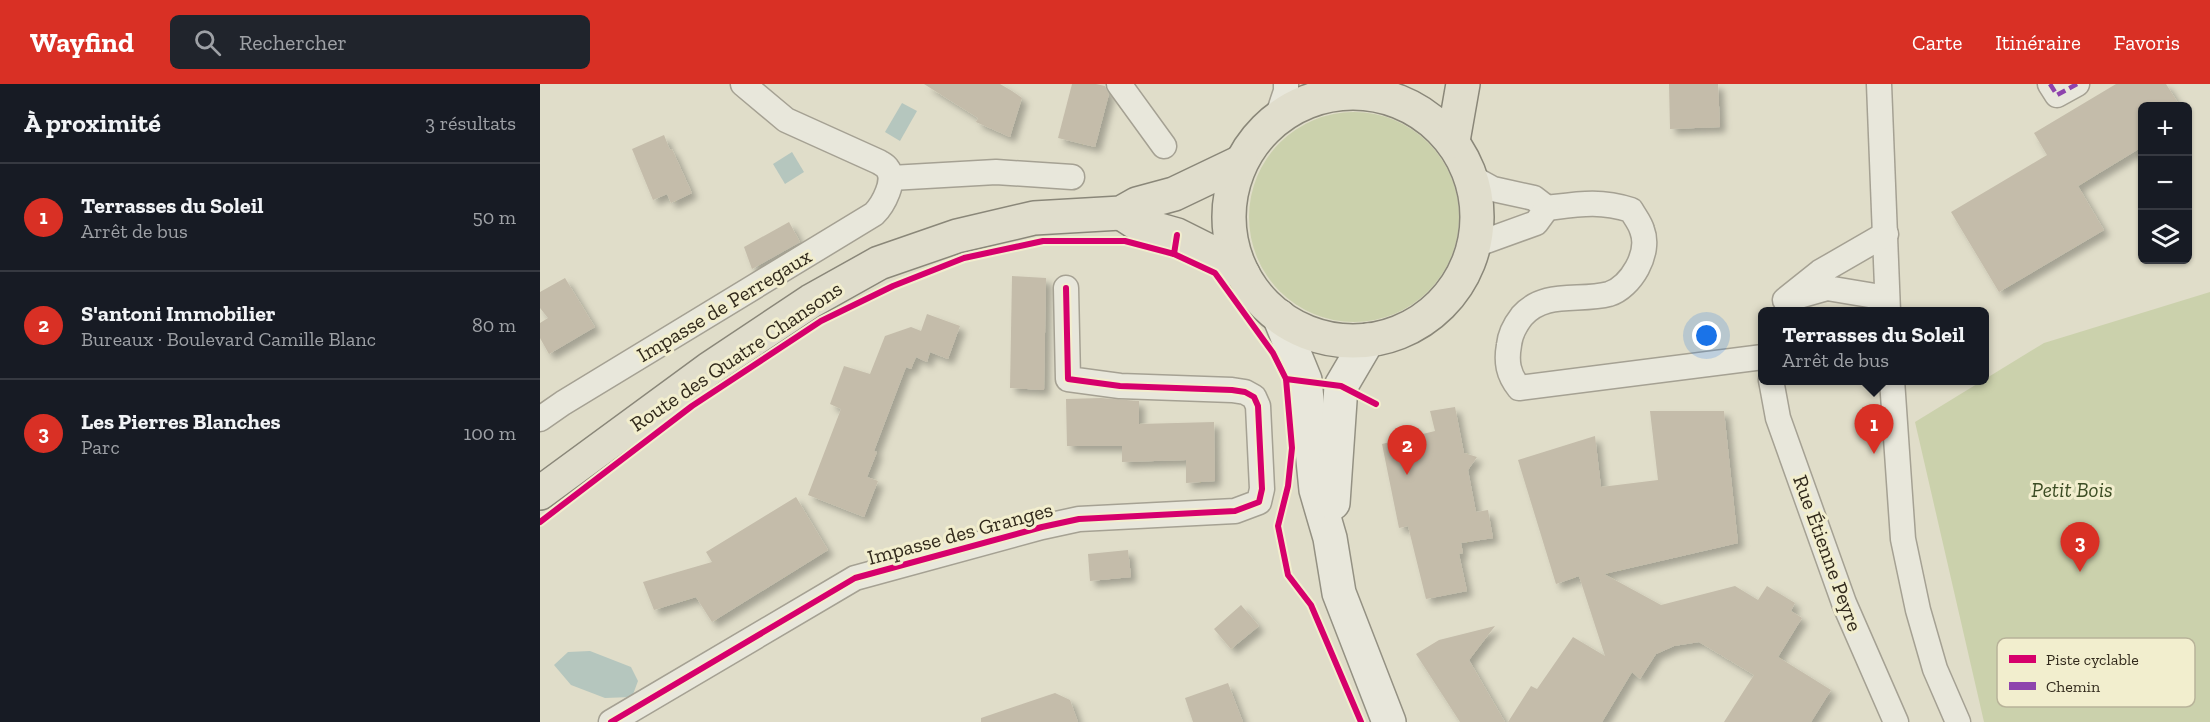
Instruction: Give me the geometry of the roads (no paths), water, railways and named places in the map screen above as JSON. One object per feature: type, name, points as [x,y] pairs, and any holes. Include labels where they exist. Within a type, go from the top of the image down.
[{"type":"main road","points":[[1453,141],[1463,84]]},
{"type":"main road","points":[[1344,88],[1393,90],[1423,113],[1453,141],[1473,178],[1478,212],[1475,245],[1461,280],[1437,309],[1404,330],[1368,340],[1337,340],[1307,332],[1279,316],[1258,297],[1243,274],[1231,237],[1230,198],[1241,162],[1257,138],[1277,118],[1310,100],[1344,88]]},
{"type":"main road","name":"Route des Quatre Chansons","points":[[540,493],[709,369],[811,301],[879,263],[957,236],[1034,218],[1121,213],[1137,204],[1174,194],[1241,162]]},
{"type":"main road","points":[[1121,213],[1138,225],[1177,235],[1215,254],[1243,274]]},
{"type":"main road","points":[[1279,316],[1305,380],[1316,490],[1330,538],[1339,592],[1389,722]]},
{"type":"main road","points":[[1330,538],[1341,386],[1368,340]]},
{"type":"street","points":[[743,84],[786,120],[879,162],[888,168],[891,178],[996,172],[1072,177]]},
{"type":"street","points":[[1119,84],[1164,146]]},
{"type":"street","points":[[1277,118],[1286,84]]},
{"type":"street","points":[[1782,306],[1827,288],[1888,305],[1879,84]]},
{"type":"street","points":[[2050,84],[2057,95],[2077,84]]},
{"type":"street","name":"Impasse de Perregaux","points":[[540,419],[874,214],[884,202],[891,178]]},
{"type":"street","points":[[1473,178],[1493,189],[1534,198],[1547,208],[1590,202],[1613,204],[1631,210],[1644,232],[1639,265],[1632,277],[1621,287],[1609,294],[1542,302],[1528,309],[1517,322],[1510,335],[1508,352],[1509,373],[1519,388],[1758,358]]},
{"type":"street","points":[[1475,245],[1536,223],[1547,208]]},
{"type":"street","points":[[1782,306],[1820,272],[1886,234]]},
{"type":"street","name":"Impasse des Granges","points":[[611,722],[855,578],[1079,519],[1235,511],[1258,502],[1262,489],[1258,406],[1254,397],[1245,392],[1232,390],[1120,386],[1068,379],[1066,288]]},
{"type":"street","name":"Rue Étienne Peyre","points":[[1772,385],[1778,418],[1844,603],[1896,722]]},
{"type":"street","points":[[1892,385],[1903,539],[1929,650],[1958,722]]},
{"type":"place","name":"Terrasses du Soleil","points":[[1874,454]]},
{"type":"place","name":"S'antoni Immobilier","points":[[1407,475]]},
{"type":"place","name":"Les Pierres Blanches","points":[[2080,572]]},
{"type":"park label","name":"Petit Bois","points":[[2072,489]]}]
